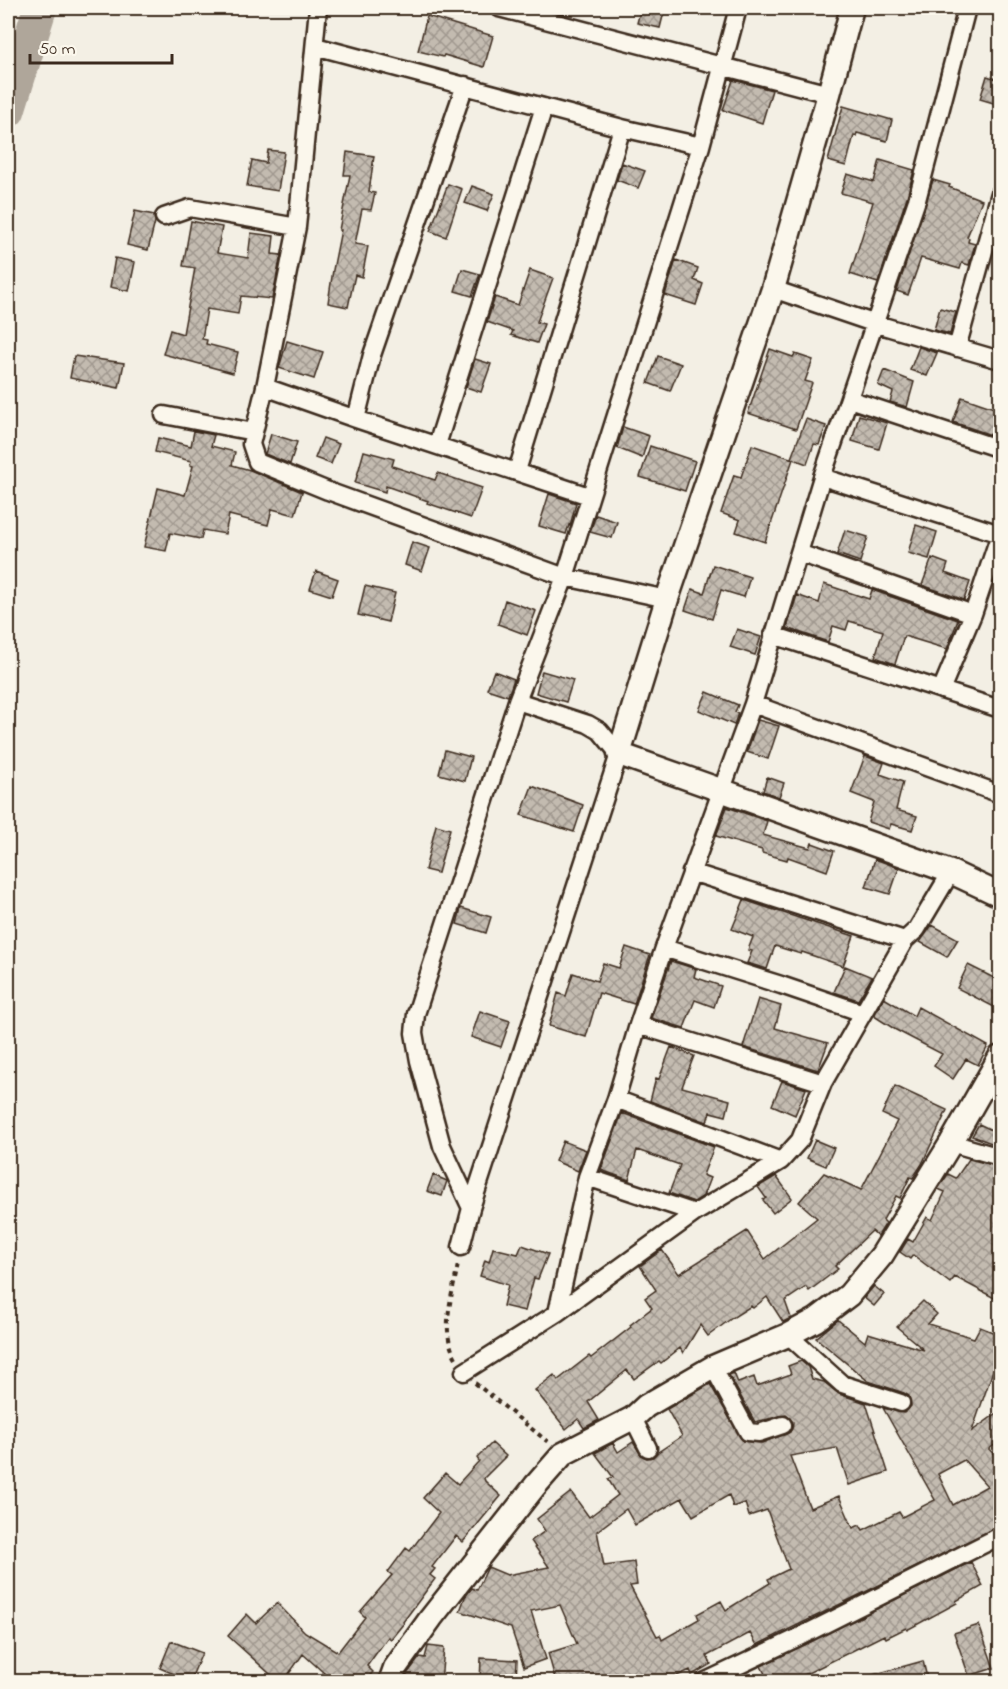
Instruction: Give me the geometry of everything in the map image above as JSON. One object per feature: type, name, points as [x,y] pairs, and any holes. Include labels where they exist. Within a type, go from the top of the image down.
[{"type":"street","points":[[318,8],[297,227],[265,387],[251,444],[257,462],[328,491],[564,577],[667,599]]},
{"type":"street","points":[[500,8],[829,94]]},
{"type":"street","points":[[471,1208],[442,1146],[414,1033],[416,1014],[517,701],[564,577],[701,146],[738,8]]},
{"type":"street","points":[[461,1247],[471,1208],[667,599],[773,289],[852,8]]},
{"type":"street","points":[[557,1314],[587,1177],[616,1100],[664,948],[753,704],[822,477],[917,200],[967,8]]},
{"type":"street","points":[[315,46],[622,128],[701,146]]},
{"type":"street","points":[[356,419],[372,355],[465,85]]},
{"type":"street","points":[[437,445],[544,107]]},
{"type":"street","points":[[517,471],[622,128]]},
{"type":"street","points":[[957,348],[1000,193]]},
{"type":"street","points":[[164,217],[190,208],[297,227]]},
{"type":"street","points":[[773,289],[873,323],[1000,360]]},
{"type":"street","points":[[265,387],[589,496]]},
{"type":"street","points":[[849,399],[1000,449]]},
{"type":"street","points":[[164,415],[254,432]]},
{"type":"street","points":[[822,477],[1000,534],[973,614],[941,690]]},
{"type":"street","points":[[799,554],[973,614]]},
{"type":"street","points":[[773,635],[1000,710]]},
{"type":"street","points":[[517,701],[588,724],[600,731],[619,754],[951,872],[1000,895]]},
{"type":"street","points":[[753,704],[1000,794]]},
{"type":"street","points":[[692,872],[905,940]]},
{"type":"street","points":[[464,1372],[557,1314],[695,1213],[781,1161],[800,1140],[823,1083],[905,940],[917,929],[951,872]]},
{"type":"street","points":[[664,948],[863,1013]]},
{"type":"street","points":[[638,1025],[823,1083]]},
{"type":"street","points":[[390,1682],[395,1668],[431,1618],[563,1454],[633,1418],[646,1406],[713,1367],[788,1335],[816,1320],[849,1295],[882,1256],[1000,1057]]},
{"type":"street","points":[[616,1100],[781,1161]]},
{"type":"street","points":[[951,1143],[1000,1157]]},
{"type":"street","points":[[587,1177],[695,1213]]},
{"type":"street","points":[[788,1335],[842,1384],[901,1403]]},
{"type":"street","points":[[713,1367],[748,1432],[759,1433],[783,1425]]},
{"type":"street","points":[[633,1418],[648,1448]]},
{"type":"street","points":[[704,1682],[1000,1536]]},
{"type":"path","points":[[461,1247],[447,1331],[449,1347],[464,1372],[477,1386],[563,1454]]},
{"type":"building","points":[[641,8],[665,8],[660,28],[637,23]]},
{"type":"building","points":[[427,16],[493,36],[484,67],[444,55],[443,57],[418,51]]},
{"type":"building","points":[[987,76],[1000,80],[1000,105],[980,99]]},
{"type":"building","points":[[733,80],[772,90],[762,123],[723,110]]},
{"type":"building","points":[[843,106],[892,120],[887,141],[857,133],[856,136],[854,135],[846,166],[828,161]]},
{"type":"building","points":[[268,150],[284,152],[278,191],[247,186],[252,160],[266,163]]},
{"type":"building","points":[[347,152],[374,156],[369,192],[375,193],[371,210],[362,209],[355,244],[368,246],[362,277],[355,275],[348,307],[328,303],[350,175],[344,175]]},
{"type":"building","points":[[880,160],[914,170],[878,283],[850,274],[873,202],[841,193],[847,174],[874,182]]},
{"type":"building","points":[[622,163],[645,171],[638,188],[617,180]]},
{"type":"building","points":[[933,180],[982,200],[967,237],[968,242],[975,244],[969,265],[962,263],[960,269],[921,258],[908,295],[897,291]]},
{"type":"building","points":[[448,184],[462,189],[446,237],[430,231]]},
{"type":"building","points":[[472,186],[494,194],[487,211],[465,203]]},
{"type":"building","points":[[135,211],[154,215],[155,222],[148,250],[127,245]]},
{"type":"building","points":[[191,221],[222,227],[217,253],[248,258],[251,233],[274,236],[272,254],[281,255],[272,299],[241,296],[238,314],[207,309],[202,339],[207,340],[206,344],[238,352],[233,373],[163,354],[170,330],[183,334],[195,268],[183,266]]},
{"type":"building","points":[[115,258],[135,262],[129,291],[110,287]]},
{"type":"building","points":[[676,260],[698,268],[694,280],[703,284],[696,305],[665,295]]},
{"type":"building","points":[[462,269],[480,274],[472,296],[455,291]]},
{"type":"building","points":[[530,270],[553,278],[537,322],[544,324],[537,343],[511,335],[513,331],[487,322],[495,297],[518,305]]},
{"type":"building","points":[[940,308],[956,312],[950,334],[934,330]]},
{"type":"building","points":[[287,341],[323,352],[314,379],[279,368]]},
{"type":"building","points":[[919,347],[937,353],[927,376],[910,370]]},
{"type":"building","points":[[770,349],[793,357],[795,354],[813,360],[805,381],[812,383],[796,429],[748,413]]},
{"type":"building","points":[[74,356],[124,363],[119,388],[70,378]]},
{"type":"building","points":[[658,356],[681,364],[670,391],[648,383]]},
{"type":"building","points":[[475,359],[491,364],[481,392],[466,387]]},
{"type":"building","points":[[884,370],[914,382],[907,407],[890,402],[893,392],[878,385]]},
{"type":"building","points":[[962,397],[1000,410],[1000,438],[953,422]]},
{"type":"building","points":[[859,415],[887,423],[879,449],[852,441]]},
{"type":"building","points":[[806,419],[826,426],[819,445],[814,444],[807,464],[791,458]]},
{"type":"building","points":[[623,427],[649,436],[642,458],[617,448]]},
{"type":"building","points":[[194,431],[214,435],[211,446],[235,452],[232,465],[250,470],[302,492],[295,515],[272,509],[268,525],[229,515],[225,534],[203,530],[201,539],[170,533],[166,551],[144,547],[158,488],[185,495],[193,466],[190,465],[191,461],[155,452],[158,438],[191,446]]},
{"type":"building","points":[[271,434],[297,442],[290,464],[265,454]]},
{"type":"building","points":[[323,438],[339,444],[331,464],[315,458]]},
{"type":"building","points":[[752,445],[793,459],[765,542],[736,532],[740,520],[721,513],[734,475],[741,477]]},
{"type":"building","points":[[650,446],[695,461],[685,491],[640,477]]},
{"type":"building","points":[[364,451],[394,459],[392,466],[435,480],[438,473],[482,488],[471,518],[386,486],[385,492],[355,483]]},
{"type":"building","points":[[549,494],[576,503],[566,534],[539,526]]},
{"type":"building","points":[[596,515],[617,522],[612,538],[590,532]]},
{"type":"building","points":[[916,525],[937,532],[929,559],[908,553]]},
{"type":"building","points":[[845,530],[868,537],[860,562],[837,554]]},
{"type":"building","points":[[412,542],[430,548],[422,571],[405,565]]},
{"type":"building","points":[[932,558],[948,564],[945,573],[970,582],[964,600],[922,585]]},
{"type":"building","points":[[713,565],[750,577],[744,597],[721,590],[712,619],[685,610],[692,589],[704,593]]},
{"type":"building","points":[[316,571],[338,579],[332,596],[310,589]]},
{"type":"building","points":[[824,584],[869,599],[872,590],[958,620],[947,649],[904,636],[895,664],[875,657],[883,631],[849,621],[846,630],[833,626],[828,642],[787,628],[797,595],[819,603]]},
{"type":"building","points":[[365,586],[395,593],[388,622],[358,615]]},
{"type":"building","points":[[505,600],[536,611],[527,635],[498,624]]},
{"type":"building","points":[[737,629],[761,637],[755,655],[730,647]]},
{"type":"building","points":[[494,671],[514,679],[508,696],[487,689]]},
{"type":"building","points":[[542,671],[573,680],[566,702],[536,693]]},
{"type":"building","points":[[707,692],[738,705],[734,725],[699,710]]},
{"type":"building","points":[[758,720],[779,726],[768,759],[747,752]]},
{"type":"building","points":[[445,750],[471,757],[465,781],[439,774]]},
{"type":"building","points":[[865,756],[884,763],[880,774],[903,782],[896,810],[917,816],[912,830],[891,824],[889,829],[868,822],[874,802],[851,793]]},
{"type":"building","points":[[767,777],[784,783],[779,797],[763,791]]},
{"type":"building","points":[[532,786],[583,805],[574,832],[521,815]]},
{"type":"building","points":[[727,807],[767,821],[763,835],[810,848],[812,843],[834,851],[827,871],[788,857],[787,860],[762,853],[762,850],[716,836]]},
{"type":"building","points":[[436,825],[450,829],[438,873],[425,870]]},
{"type":"building","points":[[875,859],[899,868],[890,894],[866,887]]},
{"type":"building","points":[[744,900],[854,936],[843,966],[802,952],[801,954],[775,946],[767,969],[747,963],[752,951],[748,950],[753,937],[732,929]]},
{"type":"building","points":[[461,908],[491,917],[486,933],[457,924]]},
{"type":"building","points":[[932,925],[958,939],[947,957],[920,942]]},
{"type":"building","points":[[626,947],[650,955],[634,1004],[599,993],[586,1037],[549,1026],[558,993],[566,996],[573,973],[597,981],[603,963],[619,968]]},
{"type":"building","points":[[671,961],[696,969],[694,977],[721,986],[714,1007],[695,1000],[684,1028],[651,1018]]},
{"type":"building","points":[[968,965],[1000,981],[1000,1010],[957,988]]},
{"type":"building","points":[[845,966],[872,977],[858,1000],[834,992]]},
{"type":"building","points":[[884,998],[914,1016],[918,1007],[988,1046],[978,1065],[966,1059],[953,1079],[934,1066],[942,1054],[874,1016]]},
{"type":"building","points":[[758,999],[781,1006],[775,1028],[828,1043],[818,1070],[743,1047]]},
{"type":"building","points":[[480,1011],[510,1021],[501,1047],[471,1037]]},
{"type":"building","points":[[671,1047],[694,1056],[682,1087],[730,1100],[726,1116],[710,1112],[707,1122],[650,1101],[656,1078],[659,1079]]},
{"type":"building","points":[[782,1081],[806,1089],[795,1115],[772,1105]]},
{"type":"building","points":[[895,1086],[947,1110],[922,1164],[913,1178],[910,1177],[900,1198],[896,1196],[883,1220],[886,1223],[878,1236],[872,1231],[835,1266],[838,1269],[809,1291],[806,1287],[785,1301],[791,1318],[783,1322],[767,1297],[708,1336],[700,1325],[683,1353],[680,1348],[661,1363],[659,1361],[634,1379],[627,1370],[588,1402],[599,1420],[584,1428],[578,1419],[566,1429],[535,1390],[554,1375],[558,1380],[589,1356],[591,1358],[652,1308],[645,1298],[656,1290],[640,1266],[662,1250],[679,1274],[747,1231],[765,1259],[817,1218],[799,1202],[824,1173],[861,1190],[897,1121],[882,1114]]},
{"type":"building","points":[[622,1113],[714,1147],[703,1175],[710,1178],[703,1196],[694,1202],[669,1193],[680,1165],[637,1150],[629,1180],[601,1170]]},
{"type":"building","points":[[979,1124],[1000,1134],[1000,1146],[972,1136]]},
{"type":"building","points":[[815,1140],[834,1148],[826,1166],[807,1158]]},
{"type":"building","points":[[563,1141],[586,1150],[578,1171],[555,1161]]},
{"type":"building","points":[[969,1159],[1000,1167],[1000,1301],[955,1277],[950,1283],[913,1255],[910,1259],[900,1252],[908,1239],[913,1242],[927,1217],[932,1220],[945,1192],[938,1189],[948,1174],[956,1178]]},
{"type":"building","points":[[433,1175],[447,1181],[442,1196],[427,1191]]},
{"type":"building","points":[[776,1176],[792,1198],[773,1213],[763,1200],[766,1198],[758,1187]]},
{"type":"building","points":[[522,1245],[548,1254],[538,1279],[534,1278],[525,1311],[503,1306],[508,1285],[480,1276],[485,1260],[489,1262],[493,1248],[518,1254]]},
{"type":"building","points":[[874,1286],[884,1294],[874,1306],[864,1298]]},
{"type":"building","points":[[923,1301],[937,1314],[928,1324],[974,1338],[980,1327],[1000,1335],[1000,1364],[996,1362],[972,1431],[1000,1411],[1000,1441],[989,1449],[1000,1461],[1000,1526],[757,1645],[750,1633],[707,1656],[711,1664],[692,1675],[690,1670],[664,1682],[556,1682],[548,1653],[577,1644],[560,1605],[531,1611],[546,1659],[524,1667],[511,1628],[460,1611],[465,1597],[472,1588],[477,1590],[488,1567],[507,1575],[549,1567],[531,1541],[545,1531],[537,1519],[571,1492],[589,1517],[618,1495],[608,1479],[613,1477],[595,1453],[613,1443],[618,1452],[633,1442],[642,1456],[653,1457],[682,1436],[667,1409],[710,1384],[743,1441],[762,1443],[790,1432],[793,1422],[786,1415],[755,1422],[729,1375],[734,1373],[738,1383],[754,1377],[757,1386],[791,1374],[788,1366],[801,1361],[808,1367],[812,1379],[824,1382],[839,1394],[866,1403],[888,1472],[849,1485],[837,1448],[790,1456],[810,1508],[839,1496],[853,1528],[860,1525],[863,1530],[899,1512],[902,1517],[935,1500],[883,1408],[904,1413],[911,1406],[909,1396],[868,1381],[816,1338],[838,1320],[865,1342],[868,1333],[924,1350],[897,1327]],"holes":[[[964,1460],[987,1486],[953,1505],[938,1474]],[[729,1495],[733,1507],[745,1503],[749,1516],[767,1510],[789,1569],[768,1579],[770,1583],[726,1610],[721,1601],[697,1614],[699,1619],[662,1640],[660,1635],[657,1636],[630,1586],[637,1585],[634,1562],[604,1566],[597,1531],[626,1509],[635,1525],[682,1498],[693,1516]]]},
{"type":"building","points":[[492,1443],[506,1456],[484,1478],[501,1496],[463,1542],[456,1536],[432,1567],[435,1569],[430,1575],[435,1579],[404,1623],[391,1639],[388,1637],[367,1666],[373,1672],[364,1682],[334,1682],[303,1654],[283,1682],[279,1682],[228,1636],[247,1614],[256,1623],[277,1603],[305,1632],[338,1652],[365,1617],[360,1612],[392,1575],[388,1572],[406,1548],[410,1551],[439,1513],[423,1498],[445,1473],[458,1484],[479,1461],[477,1458]]},
{"type":"building","points":[[971,1562],[983,1586],[956,1601],[957,1603],[907,1630],[906,1628],[886,1638],[884,1635],[790,1682],[769,1682],[761,1666]]},
{"type":"building","points":[[979,1625],[994,1668],[969,1676],[954,1633]]},
{"type":"building","points":[[171,1641],[202,1653],[190,1681],[160,1668]]},
{"type":"building","points":[[428,1646],[444,1648],[441,1682],[406,1682],[407,1674],[420,1657],[425,1658]]},
{"type":"building","points":[[481,1658],[517,1660],[516,1682],[480,1682]]},
{"type":"building","points":[[923,1661],[928,1682],[866,1682],[865,1677]]},
{"type":"waterway","points":[[8,111],[40,8]]}]
